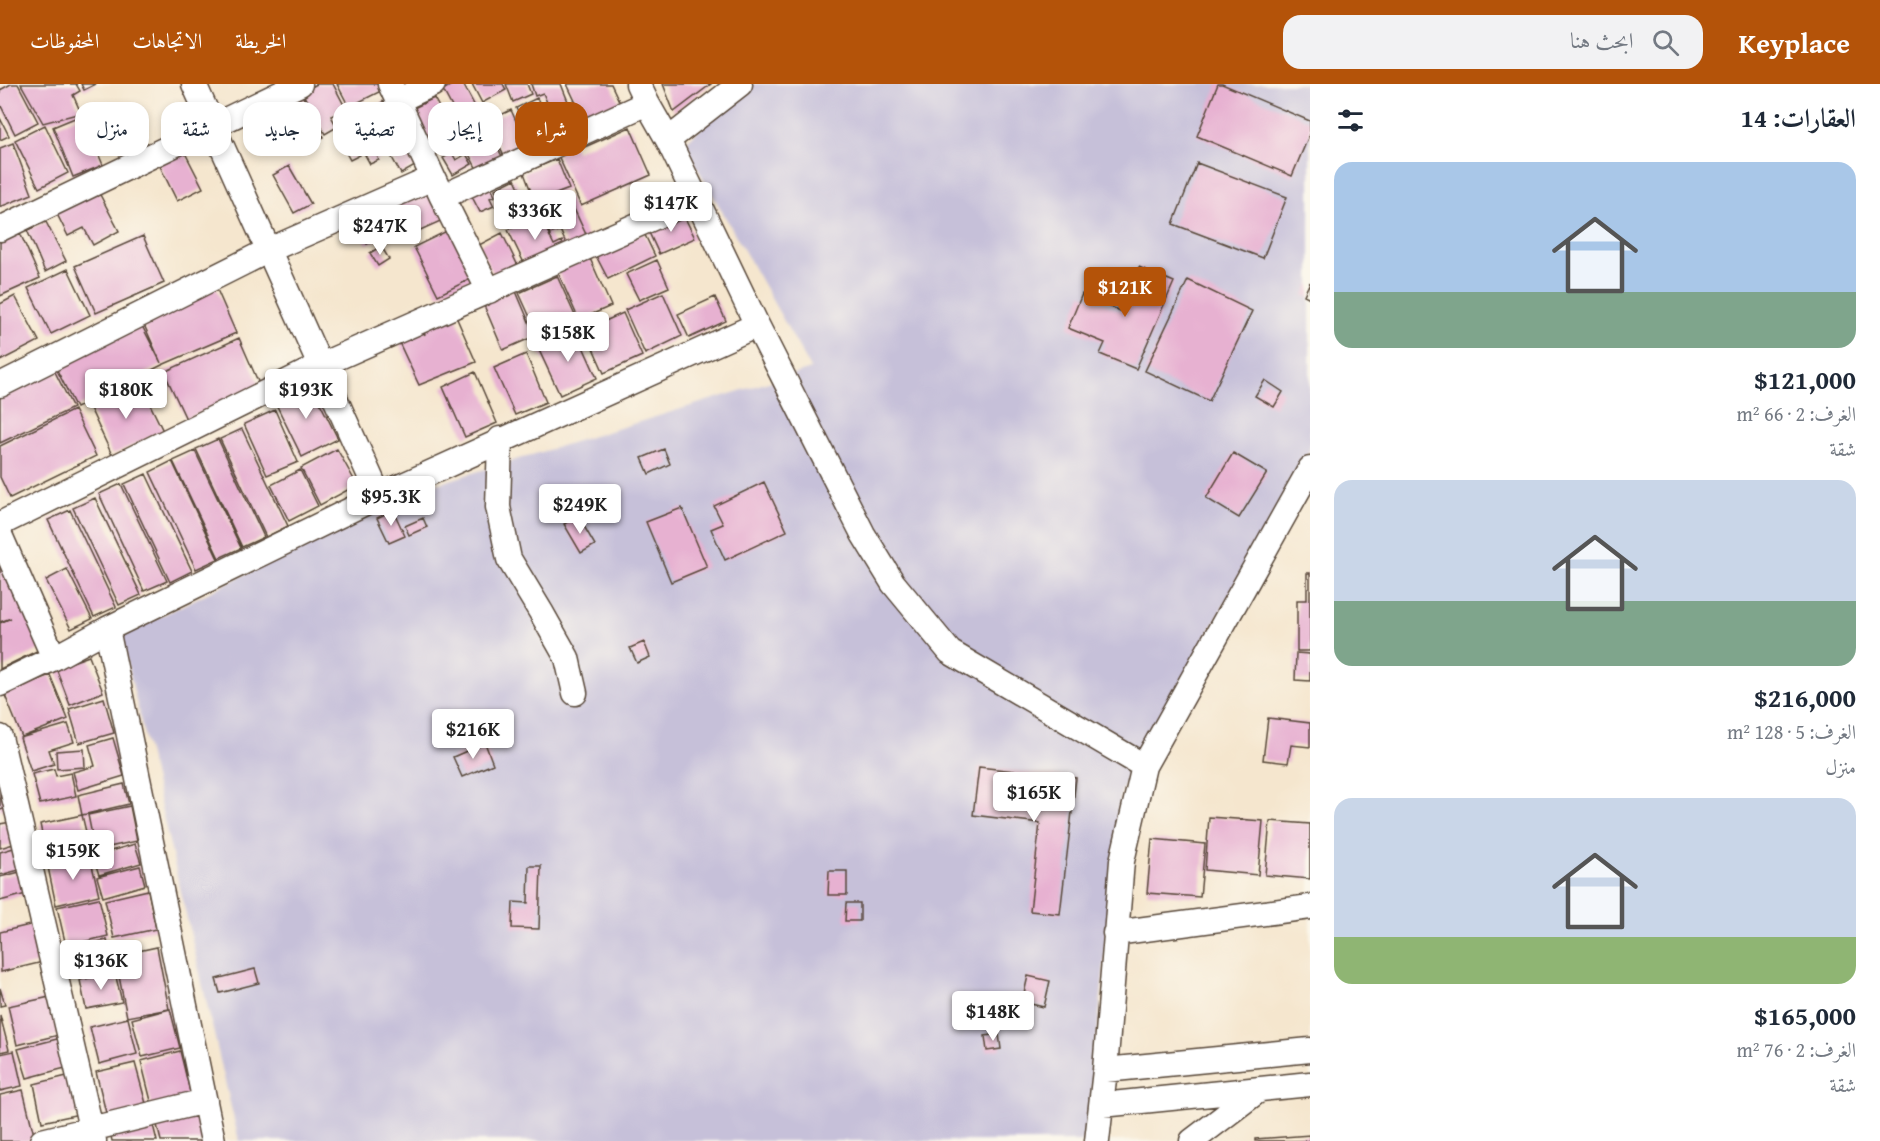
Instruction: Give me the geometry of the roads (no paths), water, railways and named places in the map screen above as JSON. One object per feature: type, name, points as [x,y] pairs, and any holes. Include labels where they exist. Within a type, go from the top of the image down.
[{"type":"street","points":[[194,84],[202,102]]},
{"type":"street","points":[[231,117],[300,84]]},
{"type":"street","points":[[432,84],[393,92],[489,291]]},
{"type":"street","points":[[668,140],[740,84]]},
{"type":"street","points":[[0,385],[269,250],[438,188],[643,93],[863,534],[893,583],[950,652],[1144,766]]},
{"type":"street","points":[[0,230],[161,151]]},
{"type":"street","points":[[226,156],[379,496]]},
{"type":"street","points":[[0,524],[321,365],[696,199]]},
{"type":"street","points":[[0,684],[379,496],[757,325]]},
{"type":"street","points":[[500,440],[498,507],[509,559],[567,658],[575,693]]},
{"type":"street","points":[[1097,1141],[1122,861],[1144,766],[1310,469]]},
{"type":"street","points":[[0,535],[54,658]]},
{"type":"street","points":[[107,629],[213,1141]]},
{"type":"street","points":[[0,737],[92,1135]]},
{"type":"street","points":[[1115,933],[1310,907]]},
{"type":"street","points":[[1105,1070],[1310,1050]]},
{"type":"street","points":[[1102,1105],[1310,1084]]},
{"type":"street","points":[[1192,1141],[1261,1089]]},
{"type":"street","points":[[42,1141],[92,1135],[205,1101]]}]
